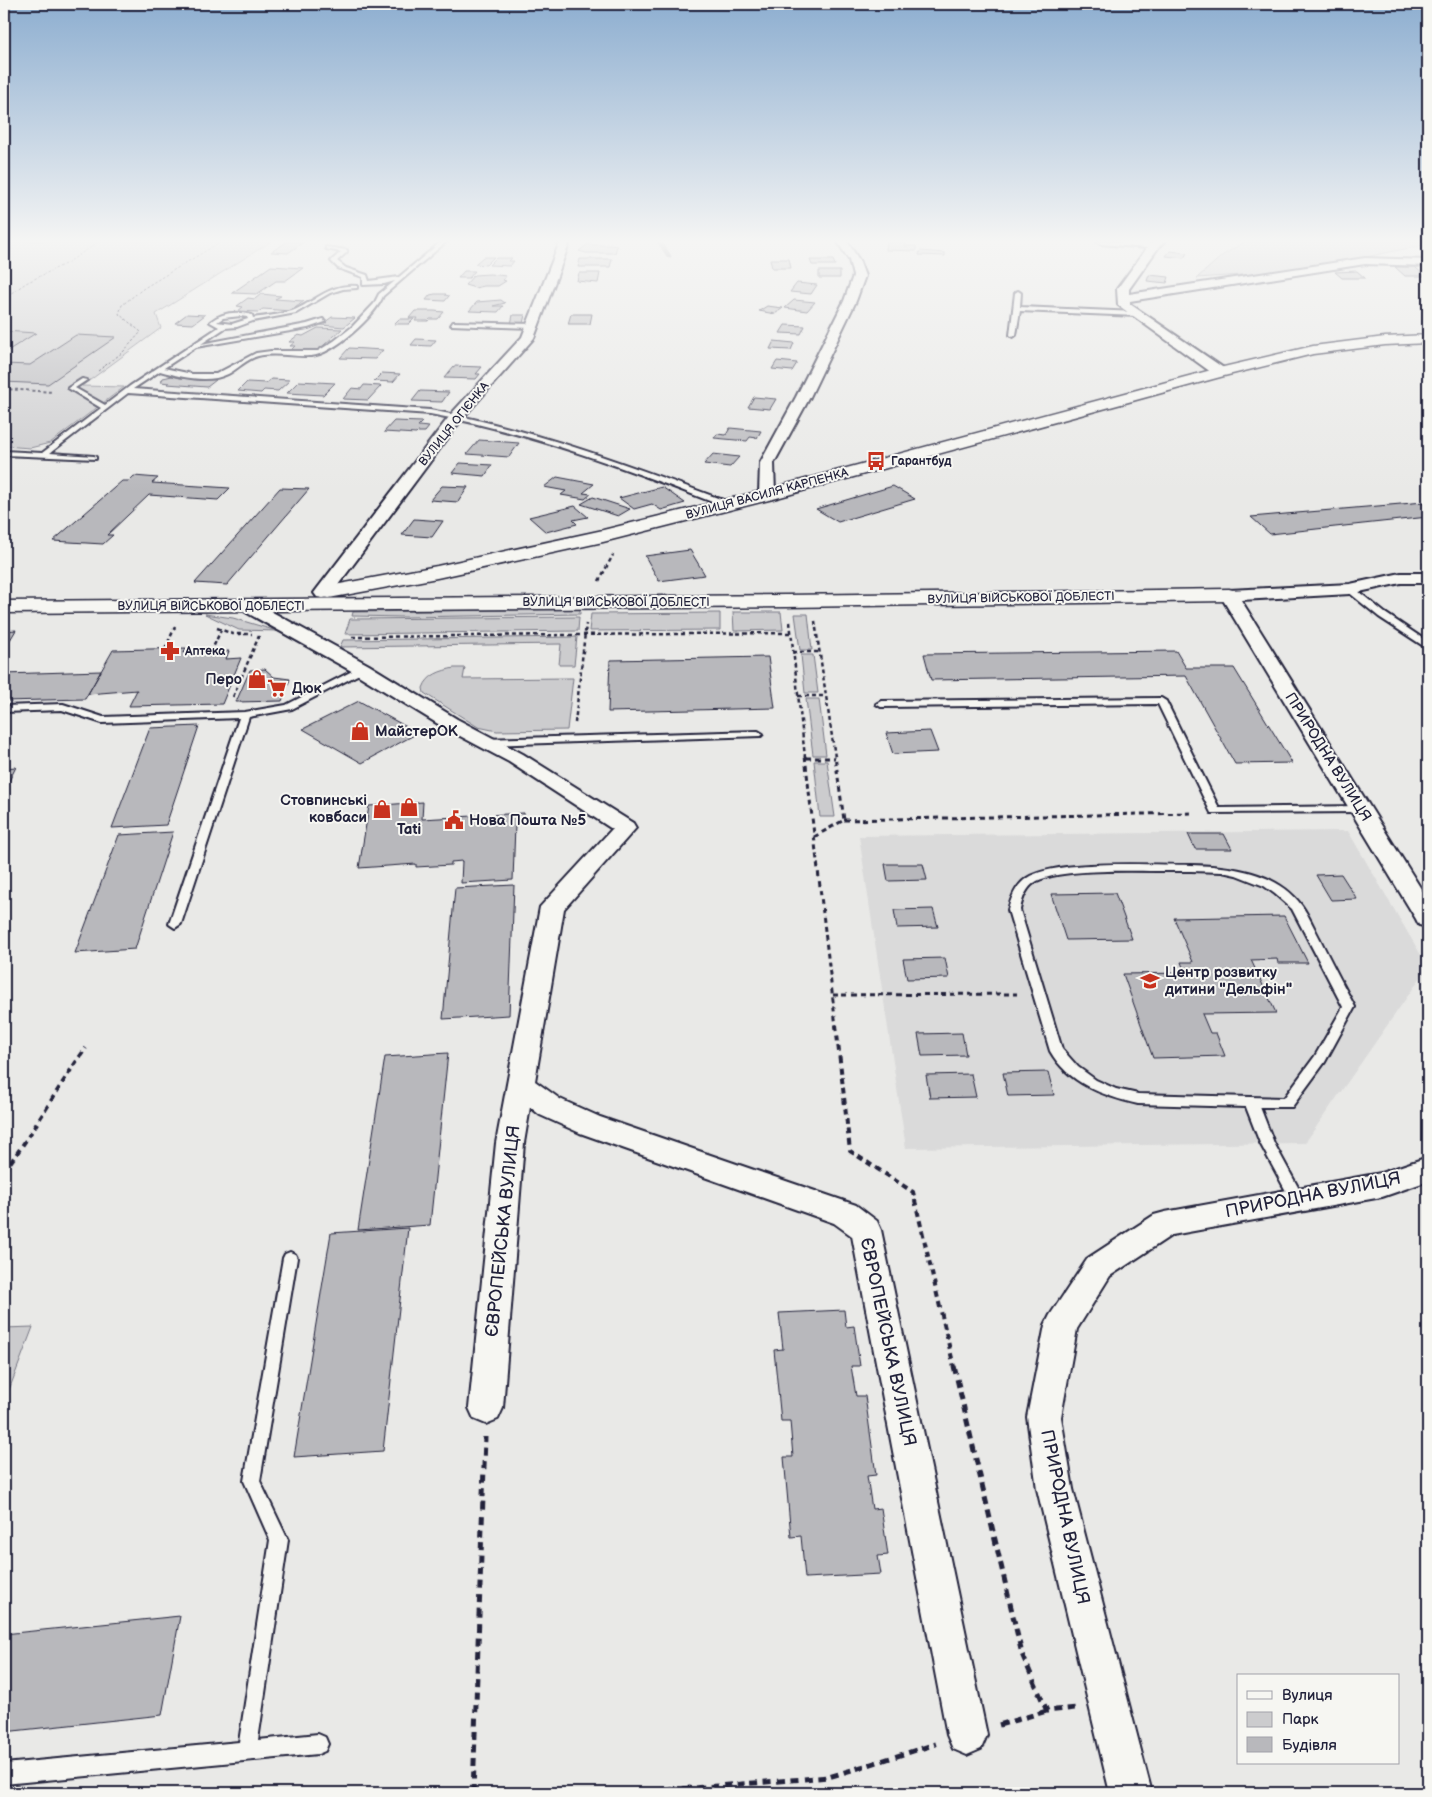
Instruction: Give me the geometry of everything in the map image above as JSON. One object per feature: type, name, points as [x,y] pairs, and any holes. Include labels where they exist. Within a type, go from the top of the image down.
[{"type":"street","points":[[766,495],[767,463],[803,397],[837,325]]},
{"type":"street","points":[[1153,325],[1220,372]]},
{"type":"street","name":"ВУЛИЦЯ ОГІЄНКА","points":[[323,593],[457,416],[528,338],[532,326]]},
{"type":"street","name":"ВУЛИЦЯ ВАСИЛЯ КАРПЕНКА","points":[[248,606],[523,554],[728,505],[1220,372],[1313,350],[1385,341],[1428,339]]},
{"type":"street","points":[[1229,595],[1350,588],[1401,578],[1428,578]]},
{"type":"street","name":"ВУЛИЦЯ ВІЙСЬКОВОЇ ДОБЛЕСТІ","points":[[4,607],[787,601],[1229,595]]},
{"type":"street","name":"ПРИРОДНА ВУЛИЦЯ","points":[[1229,595],[1428,919]]},
{"type":"street","name":"ЄВРОПЕЙСЬКА ВУЛИЦЯ","points":[[248,606],[362,669],[450,723],[516,758],[625,828],[552,907],[510,1143],[486,1408]]},
{"type":"street","name":"ЄВРОПЕЙСЬКА ВУЛИЦЯ","points":[[520,1085],[550,1107],[590,1124],[845,1214],[866,1230],[967,1735]]},
{"type":"street","name":"ПРИРОДНА ВУЛИЦЯ","points":[[1131,1793],[1055,1489],[1044,1417],[1061,1325],[1099,1267],[1165,1224],[1382,1185],[1428,1169]]},
{"type":"lane","points":[[219,325],[224,326]]},
{"type":"lane","points":[[44,455],[159,369],[224,326],[230,325]]},
{"type":"lane","points":[[251,325],[257,335]]},
{"type":"lane","points":[[191,348],[305,325]]},
{"type":"lane","points":[[159,369],[183,374],[213,376],[223,374],[249,357],[257,355],[276,352],[318,354],[326,351],[355,325]]},
{"type":"lane","points":[[487,325],[532,326]]},
{"type":"lane","points":[[1013,335],[1015,325]]},
{"type":"lane","points":[[257,335],[283,337]]},
{"type":"lane","points":[[84,380],[71,388],[106,408]]},
{"type":"lane","points":[[128,392],[420,411],[457,416],[564,444],[728,505]]},
{"type":"lane","points":[[4,452],[94,458]]},
{"type":"lane","points":[[1350,588],[1382,615],[1428,646]]},
{"type":"lane","points":[[4,709],[64,708],[102,720],[245,715],[289,707],[362,669]]},
{"type":"lane","points":[[881,704],[1161,701],[1215,811],[1360,809]]},
{"type":"lane","points":[[175,924],[245,715]]},
{"type":"lane","points":[[486,742],[758,734]]},
{"type":"lane","points":[[1222,869],[1238,872],[1268,884],[1297,907],[1349,1007],[1320,1059],[1287,1103],[1138,1100],[1104,1090],[1084,1080],[1070,1069],[1056,1051],[1039,994],[1014,910],[1017,895],[1034,879],[1058,871],[1222,869]]},
{"type":"lane","points":[[1251,1102],[1267,1143],[1298,1200]]},
{"type":"lane","points":[[247,1750],[279,1540],[252,1481],[290,1258]]},
{"type":"lane","points":[[4,1774],[318,1744]]},
{"type":"path","points":[[84,380],[117,357],[141,332],[132,325]]},
{"type":"path","points":[[4,389],[55,392]]},
{"type":"path","points":[[787,601],[850,1151],[913,1192],[1022,1654],[1047,1711]]},
{"type":"path","points":[[814,614],[844,820]]},
{"type":"path","points":[[165,649],[176,626]]},
{"type":"path","points":[[211,652],[221,630]]},
{"type":"path","points":[[345,637],[791,633]]},
{"type":"path","points":[[224,716],[259,634]]},
{"type":"path","points":[[793,652],[820,652]]},
{"type":"path","points":[[798,696],[826,696]]},
{"type":"path","points":[[805,758],[835,758]]},
{"type":"path","points":[[814,837],[844,820],[1199,813],[1215,811]]},
{"type":"path","points":[[833,995],[1039,994]]},
{"type":"path","points":[[4,1171],[25,1144],[72,1067],[86,1048]]},
{"type":"path","points":[[473,1793],[486,1408]]},
{"type":"path","points":[[629,1793],[829,1777],[1047,1711],[1108,1705]]},
{"type":"shaded area","name":"Центр розвитку дитини \"Дельфін\"","points":[[1348,831],[1428,967],[1305,1143],[906,1148],[859,836]]},
{"type":"green space","points":[[4,325],[160,325],[161,328],[82,386],[124,387],[50,443],[30,448],[4,446]]},
{"type":"green space","points":[[580,609],[580,614],[352,616],[353,612]]},
{"type":"green space","points":[[733,612],[781,612],[783,630],[734,631]]},
{"type":"green space","points":[[720,613],[720,630],[589,631],[591,614]]},
{"type":"green space","points":[[205,614],[233,618],[277,631],[239,630]]},
{"type":"green space","points":[[795,614],[808,614],[812,650],[800,650]]},
{"type":"green space","points":[[579,617],[578,631],[345,634],[350,619]]},
{"type":"green space","points":[[577,637],[574,665],[559,665],[561,644],[340,647],[343,640]]},
{"type":"green space","points":[[801,655],[813,655],[818,693],[805,693]]},
{"type":"green space","points":[[454,668],[465,668],[463,679],[573,678],[567,730],[497,731],[478,727],[424,693],[423,688],[428,679],[440,672]]},
{"type":"green space","points":[[806,699],[819,699],[826,755],[813,755]]},
{"type":"green space","points":[[814,761],[827,761],[835,817],[820,817]]},
{"type":"green space","points":[[33,1327],[4,1403],[4,1328]]},
{"type":"building","points":[[321,325],[347,325],[344,327]]},
{"type":"building","points":[[785,325],[805,326],[801,334],[780,333]]},
{"type":"building","points":[[318,328],[342,329],[315,353],[290,351],[295,346],[290,346],[295,342],[289,342],[298,335],[303,336]]},
{"type":"building","points":[[4,331],[36,333],[4,353]]},
{"type":"building","points":[[76,335],[116,337],[48,384],[4,382],[4,364],[30,365]]},
{"type":"building","points":[[416,339],[436,340],[431,346],[411,345]]},
{"type":"building","points":[[774,341],[794,343],[791,350],[770,349]]},
{"type":"building","points":[[349,348],[383,350],[375,359],[340,358]]},
{"type":"building","points":[[777,361],[797,363],[792,371],[772,369]]},
{"type":"building","points":[[454,366],[482,367],[476,374],[480,374],[476,379],[444,378]]},
{"type":"building","points":[[382,373],[400,374],[393,382],[374,381]]},
{"type":"building","points":[[172,376],[216,380],[207,387],[161,382],[163,378]]},
{"type":"building","points":[[271,379],[290,380],[278,391],[264,390],[261,393],[238,391],[247,382],[266,383]]},
{"type":"building","points":[[299,381],[335,383],[323,395],[287,393]]},
{"type":"building","points":[[364,385],[381,386],[368,400],[343,399],[352,388],[361,389]]},
{"type":"building","points":[[420,391],[449,392],[442,402],[412,401]]},
{"type":"building","points":[[754,397],[776,399],[770,409],[748,407]]},
{"type":"building","points":[[394,421],[422,422],[418,426],[429,427],[425,432],[418,432],[416,434],[384,432]]},
{"type":"building","points":[[730,428],[761,431],[757,438],[750,437],[747,441],[714,438],[717,434],[726,435]]},
{"type":"building","points":[[479,440],[519,443],[509,457],[467,454]]},
{"type":"building","points":[[713,454],[739,457],[730,467],[704,464]]},
{"type":"building","points":[[460,463],[492,465],[485,476],[452,473]]},
{"type":"building","points":[[134,476],[158,478],[152,483],[230,488],[218,500],[149,495],[107,535],[113,535],[103,544],[53,541],[122,481],[129,481]]},
{"type":"building","points":[[557,477],[594,484],[583,493],[591,494],[585,499],[561,495],[566,491],[544,487]]},
{"type":"building","points":[[442,486],[468,487],[458,502],[430,500]]},
{"type":"building","points":[[893,486],[915,499],[838,522],[816,509]]},
{"type":"building","points":[[662,487],[685,503],[661,510],[652,504],[634,509],[619,498]]},
{"type":"building","points":[[280,488],[309,489],[227,585],[195,583]]},
{"type":"building","points":[[593,497],[630,509],[618,516],[581,504]]},
{"type":"building","points":[[1424,502],[1428,505],[1428,517],[1270,534],[1251,517]]},
{"type":"building","points":[[575,506],[588,517],[573,520],[577,524],[546,532],[529,517]]},
{"type":"building","points":[[414,519],[443,521],[432,537],[402,535]]},
{"type":"building","points":[[690,550],[705,575],[659,581],[645,556]]},
{"type":"building","points":[[16,630],[10,640],[4,640],[4,631]]},
{"type":"building","points":[[186,648],[184,653],[229,651],[226,659],[241,658],[222,704],[129,706],[137,690],[88,694],[113,650]]},
{"type":"building","points":[[1176,651],[1186,668],[1234,668],[1292,763],[1235,764],[1186,676],[931,680],[924,654]]},
{"type":"building","points":[[768,657],[775,708],[608,712],[610,660]]},
{"type":"building","points":[[265,669],[274,677],[290,679],[282,701],[236,702],[250,670]]},
{"type":"building","points":[[101,671],[85,699],[4,701],[4,674]]},
{"type":"building","name":"МайстерОК","points":[[359,701],[418,733],[362,763],[303,729]]},
{"type":"building","points":[[199,726],[166,825],[112,828],[150,728]]},
{"type":"building","points":[[930,731],[938,752],[893,754],[886,733]]},
{"type":"building","points":[[16,767],[4,791],[4,768]]},
{"type":"building","points":[[423,802],[422,819],[524,813],[524,824],[515,825],[513,880],[461,883],[462,861],[451,862],[451,865],[416,867],[416,864],[359,868],[369,806]]},
{"type":"building","points":[[173,832],[135,949],[75,953],[119,835]]},
{"type":"building","points":[[1188,834],[1224,834],[1232,849],[1195,849]]},
{"type":"building","points":[[885,864],[923,864],[927,880],[888,881]]},
{"type":"building","points":[[1341,874],[1357,899],[1331,900],[1316,875]]},
{"type":"building","points":[[514,885],[509,1015],[443,1019],[455,888]]},
{"type":"building","points":[[1115,893],[1132,939],[1066,940],[1051,894]]},
{"type":"building","points":[[933,909],[938,927],[897,928],[894,910]]},
{"type":"building","points":[[1284,916],[1308,963],[1278,963],[1277,959],[1251,960],[1276,1013],[1202,1014],[1210,1033],[1216,1033],[1225,1056],[1153,1058],[1123,974],[1185,973],[1181,962],[1193,962],[1174,918]]},
{"type":"building","points":[[945,958],[949,978],[907,979],[903,959]]},
{"type":"building","points":[[962,1033],[966,1055],[922,1056],[918,1034]]},
{"type":"building","points":[[448,1053],[430,1225],[358,1230],[385,1057]]},
{"type":"building","points":[[1048,1072],[1054,1095],[1008,1096],[1003,1073]]},
{"type":"building","points":[[971,1074],[976,1097],[930,1098],[926,1075]]},
{"type":"building","points":[[408,1228],[383,1451],[294,1457],[331,1233]]},
{"type":"building","points":[[844,1310],[846,1327],[854,1326],[860,1366],[851,1366],[856,1396],[865,1396],[876,1475],[867,1476],[872,1509],[881,1508],[888,1555],[878,1556],[881,1574],[805,1578],[801,1536],[791,1537],[784,1457],[793,1457],[790,1421],[781,1421],[774,1350],[783,1349],[779,1313]]},
{"type":"building","points":[[180,1616],[162,1715],[4,1732],[4,1634]]},
{"type":"place","name":"Гарантбуд","points":[[876,461]]},
{"type":"place","name":"Аптека","points":[[170,651]]},
{"type":"place","name":"Перо","points":[[257,679]]},
{"type":"place","name":"Дюк","points":[[277,688]]},
{"type":"place","name":"МайстерОК","points":[[360,731]]},
{"type":"place","name":"Tati","points":[[409,807]]},
{"type":"place","name":"Стовпинські ковбаси","points":[[382,809]]},
{"type":"place","name":"Нова Пошта №5","points":[[454,820]]},
{"type":"place","name":"Центр розвитку дитини \"Дельфін\"","points":[[1150,981]]}]
